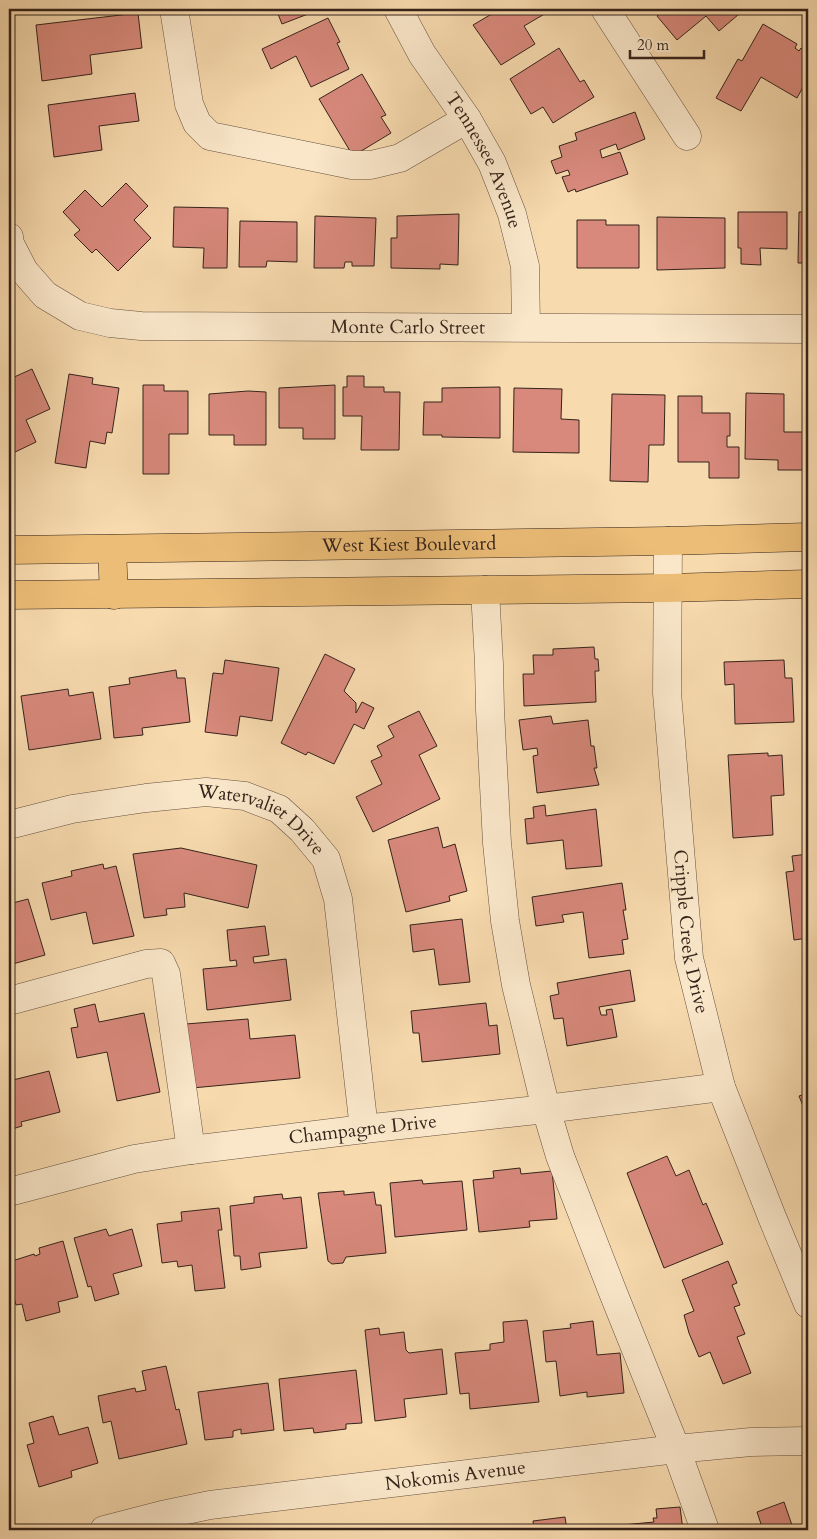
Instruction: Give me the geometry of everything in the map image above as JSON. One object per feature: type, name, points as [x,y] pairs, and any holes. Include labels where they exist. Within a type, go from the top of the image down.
[{"type":"main road","name":"West Kiest Boulevard","points":[[9,550],[668,541],[808,537]]},
{"type":"main road","points":[[112,549],[114,595]]},
{"type":"main road","points":[[9,595],[668,588],[808,584]]},
{"type":"street","points":[[174,9],[189,104],[197,123],[210,136],[352,166],[371,166],[400,158],[467,119]]},
{"type":"street","name":"Tennessee Avenue","points":[[398,9],[422,54],[467,119],[492,163],[512,214],[525,266],[526,327]]},
{"type":"street","points":[[606,9],[687,136]]},
{"type":"street","name":"Monte Carlo Street","points":[[9,237],[16,275],[80,316],[110,323],[140,326],[808,330]]},
{"type":"street","name":"Cripple Creek Drive","points":[[668,541],[667,693],[689,958],[722,1087],[808,1304]]},
{"type":"street","points":[[485,590],[497,843],[505,921],[516,985],[546,1109],[560,1156],[676,1449],[704,1530]]},
{"type":"street","name":"Watervaliet Drive","points":[[9,825],[72,810],[146,798],[206,792],[245,796],[279,809],[302,830],[326,859],[338,899],[364,1129]]},
{"type":"street","points":[[9,1001],[146,964],[161,963],[166,974],[191,1150]]},
{"type":"street","name":"Champagne Drive","points":[[9,1192],[134,1159],[191,1150],[722,1087]]},
{"type":"street","name":"Nokomis Avenue","points":[[104,1530],[210,1505],[676,1449],[752,1442],[808,1440]]},
{"type":"building","points":[[37,9],[83,9],[83,10],[37,13]]},
{"type":"building","points":[[276,9],[321,9],[282,24]]},
{"type":"building","points":[[500,9],[553,9],[524,26],[535,44],[501,65],[473,25]]},
{"type":"building","points":[[665,9],[745,9],[719,31],[706,16],[677,40],[657,16]]},
{"type":"building","points":[[138,13],[142,48],[90,55],[92,74],[42,81],[36,25]]},
{"type":"building","points":[[328,18],[340,42],[337,43],[349,69],[311,87],[296,56],[271,69],[262,49]]},
{"type":"building","points":[[763,24],[797,44],[795,48],[799,51],[801,48],[808,52],[808,78],[797,98],[761,77],[741,111],[716,98],[738,59],[742,61]]},
{"type":"building","points":[[559,48],[580,82],[584,80],[594,97],[553,123],[543,107],[531,114],[510,79]]},
{"type":"building","points":[[362,74],[386,115],[381,117],[391,133],[353,156],[319,99]]},
{"type":"building","points":[[135,93],[139,121],[99,126],[102,150],[54,157],[48,105]]},
{"type":"building","points":[[635,112],[645,139],[618,150],[616,144],[600,150],[602,158],[620,152],[628,174],[576,192],[575,189],[568,192],[562,177],[570,175],[568,170],[556,174],[551,161],[562,157],[559,146],[577,140],[575,133]]},
{"type":"building","points":[[126,183],[148,206],[134,220],[151,238],[118,271],[96,249],[92,253],[74,235],[80,230],[63,212],[85,190],[102,207]]},
{"type":"building","points":[[174,207],[228,208],[227,268],[203,268],[204,248],[173,247]]},
{"type":"building","points":[[738,212],[787,212],[787,249],[760,248],[761,265],[741,264],[741,248],[738,248]]},
{"type":"building","points":[[799,212],[808,212],[808,263],[798,263]]},
{"type":"building","points":[[459,214],[458,265],[440,264],[440,269],[391,268],[391,238],[397,238],[397,216]]},
{"type":"building","points":[[315,216],[376,218],[374,266],[352,266],[352,262],[345,262],[344,268],[314,268]]},
{"type":"building","points":[[657,217],[725,218],[725,268],[657,270]]},
{"type":"building","points":[[577,220],[606,220],[606,225],[639,225],[639,268],[577,268]]},
{"type":"building","points":[[240,221],[297,222],[297,262],[267,261],[266,267],[239,267]]},
{"type":"building","points":[[32,369],[50,409],[26,420],[36,442],[11,454],[9,449],[9,383],[14,381],[12,378]]},
{"type":"building","points":[[69,374],[93,378],[92,384],[119,388],[112,433],[107,432],[105,444],[90,441],[86,468],[55,463]]},
{"type":"building","points":[[347,376],[364,376],[364,387],[384,387],[384,392],[400,392],[399,450],[361,450],[362,416],[343,416],[343,387],[347,387]]},
{"type":"building","points":[[143,385],[164,385],[164,391],[188,391],[188,434],[169,434],[169,474],[143,474]]},
{"type":"building","points":[[335,385],[335,439],[303,439],[303,428],[279,428],[279,388]]},
{"type":"building","points":[[500,387],[500,438],[423,435],[424,402],[442,402],[442,388]]},
{"type":"building","points":[[514,388],[562,389],[561,419],[579,420],[579,453],[513,452]]},
{"type":"building","points":[[248,391],[266,392],[266,445],[234,445],[234,435],[209,435],[209,394]]},
{"type":"building","points":[[746,393],[784,394],[784,432],[805,432],[805,470],[778,470],[778,460],[745,459]]},
{"type":"building","points":[[612,394],[665,395],[664,445],[649,445],[648,482],[610,481]]},
{"type":"building","points":[[678,396],[702,396],[702,413],[730,413],[730,436],[727,436],[727,447],[739,447],[739,478],[709,478],[709,462],[678,462]]},
{"type":"building","points":[[594,647],[599,671],[595,671],[596,702],[524,706],[523,674],[534,674],[533,655],[553,655],[553,649]]},
{"type":"building","points":[[325,654],[355,669],[344,691],[356,703],[356,713],[362,702],[374,708],[364,729],[354,724],[334,764],[308,752],[306,755],[281,743]]},
{"type":"building","points":[[225,660],[279,668],[272,721],[240,716],[237,736],[205,732],[213,673],[223,674]]},
{"type":"building","points":[[784,660],[785,678],[792,678],[794,722],[735,724],[734,684],[725,685],[724,662]]},
{"type":"building","points":[[176,670],[177,678],[185,678],[190,722],[142,728],[143,735],[114,738],[109,687],[130,684],[129,678]]},
{"type":"building","points":[[68,689],[69,696],[93,692],[101,739],[29,750],[21,696]]},
{"type":"building","points":[[419,711],[437,746],[419,755],[440,799],[373,832],[356,797],[382,784],[371,761],[382,756],[377,746],[394,737],[388,726]]},
{"type":"building","points":[[551,716],[553,724],[588,720],[591,746],[594,746],[597,768],[594,768],[599,785],[537,793],[533,756],[538,755],[537,748],[523,750],[519,720]]},
{"type":"building","points":[[768,753],[768,756],[782,755],[784,795],[771,796],[773,835],[733,838],[728,755]]},
{"type":"building","points":[[545,805],[546,816],[596,809],[602,866],[566,869],[563,840],[527,844],[525,819],[534,818],[533,807]]},
{"type":"building","points":[[438,827],[443,848],[455,844],[467,891],[449,896],[450,901],[406,912],[388,840]]},
{"type":"building","points":[[181,848],[257,865],[248,908],[184,893],[185,907],[166,909],[167,915],[144,918],[133,854]]},
{"type":"building","points":[[808,854],[808,938],[794,940],[786,872],[794,871],[792,856]]},
{"type":"building","points":[[103,864],[104,869],[116,866],[134,936],[93,944],[86,912],[51,920],[42,883],[72,876],[71,871]]},
{"type":"building","points":[[622,883],[626,910],[623,910],[628,939],[622,940],[624,954],[589,958],[583,912],[562,915],[564,922],[536,926],[532,897]]},
{"type":"building","points":[[28,899],[45,955],[9,965],[9,904]]},
{"type":"building","points":[[462,919],[470,982],[439,985],[434,949],[413,952],[410,925]]},
{"type":"building","points":[[265,926],[269,955],[253,957],[254,963],[286,959],[291,1000],[207,1010],[203,969],[237,966],[236,960],[230,961],[227,930]]},
{"type":"building","points":[[630,970],[635,1001],[599,1007],[601,1015],[607,1015],[606,1010],[612,1009],[617,1037],[567,1046],[563,1018],[554,1019],[550,996],[559,994],[557,983]]},
{"type":"building","points":[[486,1003],[489,1026],[497,1025],[500,1054],[422,1062],[419,1033],[413,1033],[411,1011]]},
{"type":"building","points":[[95,1004],[99,1022],[144,1013],[160,1092],[117,1101],[107,1052],[77,1058],[71,1028],[78,1027],[74,1009]]},
{"type":"building","points":[[248,1019],[250,1039],[295,1035],[300,1078],[192,1088],[186,1024]]},
{"type":"building","points":[[49,1071],[60,1112],[21,1122],[22,1126],[9,1130],[9,1081]]},
{"type":"building","points":[[808,1093],[808,1134],[803,1118],[807,1116],[799,1096]]},
{"type":"building","points":[[667,1156],[676,1176],[689,1170],[703,1205],[706,1203],[723,1244],[664,1268],[627,1173]]},
{"type":"building","points":[[520,1168],[521,1174],[552,1171],[557,1219],[529,1221],[530,1227],[479,1232],[473,1180],[494,1178],[493,1171]]},
{"type":"building","points":[[422,1180],[423,1184],[462,1181],[467,1230],[395,1237],[390,1183]]},
{"type":"building","points":[[344,1191],[344,1195],[374,1192],[376,1205],[381,1205],[386,1253],[346,1257],[343,1263],[332,1264],[328,1261],[318,1193]]},
{"type":"building","points":[[282,1194],[283,1199],[301,1197],[307,1248],[259,1253],[261,1267],[241,1270],[240,1256],[234,1256],[230,1206],[254,1203],[254,1197]]},
{"type":"building","points":[[219,1208],[222,1230],[218,1230],[225,1288],[195,1291],[192,1265],[178,1267],[177,1261],[162,1263],[157,1224],[182,1221],[181,1212]]},
{"type":"building","points":[[106,1229],[109,1236],[132,1229],[142,1266],[113,1274],[119,1294],[95,1301],[91,1286],[88,1287],[74,1238]]},
{"type":"building","points":[[63,1241],[78,1297],[58,1302],[60,1312],[26,1321],[22,1304],[16,1305],[9,1279],[9,1262],[34,1254],[35,1256],[40,1254],[39,1248]]},
{"type":"building","points":[[728,1261],[737,1283],[732,1285],[740,1305],[734,1307],[745,1334],[737,1337],[751,1373],[723,1384],[710,1352],[699,1357],[689,1333],[684,1315],[694,1311],[682,1280]]},
{"type":"building","points":[[527,1320],[539,1402],[470,1409],[469,1393],[460,1394],[455,1353],[490,1350],[490,1344],[504,1342],[503,1322]]},
{"type":"building","points":[[593,1321],[597,1355],[620,1353],[624,1393],[587,1397],[587,1392],[560,1396],[556,1361],[546,1362],[543,1331],[571,1328],[570,1324]]},
{"type":"building","points":[[379,1328],[380,1335],[404,1332],[406,1350],[409,1353],[442,1349],[447,1394],[404,1399],[406,1417],[375,1421],[365,1330]]},
{"type":"building","points":[[166,1366],[176,1410],[179,1409],[187,1444],[119,1459],[111,1421],[103,1423],[98,1396],[135,1388],[136,1392],[146,1390],[142,1371]]},
{"type":"building","points":[[356,1370],[362,1423],[346,1424],[346,1429],[314,1433],[313,1428],[284,1431],[279,1379]]},
{"type":"building","points":[[268,1383],[274,1430],[241,1434],[241,1429],[233,1431],[233,1437],[205,1440],[198,1392]]},
{"type":"building","points":[[53,1416],[59,1435],[88,1427],[98,1463],[71,1471],[72,1477],[39,1487],[27,1445],[34,1443],[29,1423]]},
{"type":"building","points":[[784,1502],[793,1528],[808,1522],[808,1530],[763,1530],[757,1512]]},
{"type":"building","points":[[680,1507],[683,1530],[623,1530],[622,1525],[654,1522],[653,1518],[657,1518],[656,1509]]},
{"type":"building","points":[[565,1517],[567,1530],[534,1530],[533,1521]]},
{"type":"building","points":[[511,1526],[511,1530],[478,1530],[478,1529]]}]
